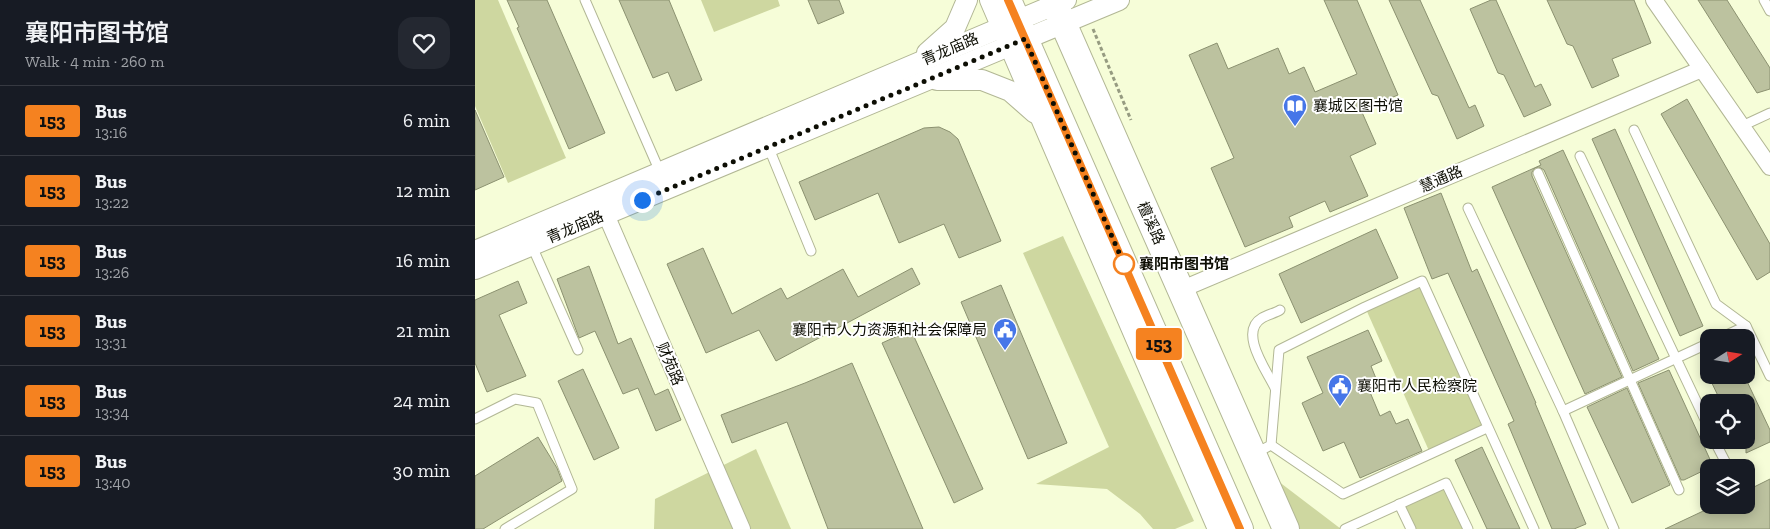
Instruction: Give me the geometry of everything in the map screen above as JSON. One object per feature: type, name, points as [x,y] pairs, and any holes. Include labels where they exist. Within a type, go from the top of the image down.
[{"type":"main road","name":"檀溪路","points":[[1063,7],[1185,288],[1262,450],[1285,529]]},
{"type":"main road","points":[[1012,26],[1240,529]]},
{"type":"street","points":[[967,0],[955,28],[922,71],[982,80],[1010,91],[1041,117]]},
{"type":"street","points":[[990,0],[1012,26],[1041,117],[1218,529]]},
{"type":"street","name":"青龙庙路","points":[[475,269],[528,238],[922,71],[1012,26],[1063,7],[1119,0]]},
{"type":"street","points":[[1654,0],[1770,167]]},
{"type":"street","name":"慧通路","points":[[1185,288],[1701,69]]},
{"type":"street","name":"青龙庙路","points":[[602,207],[660,172],[764,138]]},
{"type":"street","name":"财苑路","points":[[602,207],[742,529]]},
{"type":"street","name":"青龙庙路","points":[[475,251],[528,238]]},
{"type":"street","points":[[1262,450],[1297,529]]},
{"type":"lane","points":[[585,0],[660,172]]},
{"type":"lane","points":[[1764,0],[1770,11]]},
{"type":"lane","points":[[1742,126],[1770,113]]},
{"type":"lane","points":[[1634,130],[1716,304],[1746,326],[1770,376]]},
{"type":"lane","points":[[764,138],[811,251]]},
{"type":"lane","points":[[1580,156],[1700,410]]},
{"type":"lane","points":[[1538,173],[1679,490]]},
{"type":"lane","points":[[1468,208],[1563,411],[1614,529]]},
{"type":"lane","points":[[528,238],[579,350]]},
{"type":"lane","points":[[1487,428],[1343,494],[1262,450],[1275,388],[1279,350],[1421,281],[1534,529]]},
{"type":"lane","points":[[1275,388],[1252,341],[1253,328],[1261,318],[1280,310]]},
{"type":"lane","points":[[1740,329],[1746,326]]},
{"type":"lane","points":[[1563,411],[1700,347]]},
{"type":"lane","points":[[475,419],[515,399],[537,403],[572,489],[505,529]]},
{"type":"lane","points":[[1345,529],[1446,482],[1468,529]]},
{"type":"lane","points":[[1399,504],[1411,529]]},
{"type":"green space","points":[[475,0],[498,0],[566,158],[508,183],[475,106]]},
{"type":"green space","points":[[701,0],[778,0],[780,6],[714,32]]},
{"type":"green space","points":[[1063,236],[1194,521],[1175,529],[1153,529],[1140,514],[1107,489],[1036,484],[1109,447],[1023,253]]},
{"type":"green space","points":[[1422,281],[1487,428],[1430,453],[1365,307]]},
{"type":"green space","points":[[756,449],[791,529],[654,529],[655,499]]},
{"type":"green space","points":[[1274,478],[1341,529],[1297,529]]},
{"type":"green space","points":[[1446,483],[1468,529],[1411,529],[1399,504]]},
{"type":"building","points":[[507,0],[547,0],[605,133],[569,149],[517,28],[519,27]]},
{"type":"building","points":[[619,0],[669,0],[702,80],[676,91],[668,72],[653,78]]},
{"type":"building","points":[[808,0],[839,0],[844,13],[818,24]]},
{"type":"building","name":"襄城区图书馆","points":[[1324,0],[1357,0],[1398,95],[1361,110],[1376,144],[1350,156],[1368,196],[1330,212],[1325,201],[1289,217],[1293,227],[1245,247],[1211,168],[1234,158],[1189,55],[1217,43],[1228,69],[1278,48],[1289,74],[1304,67],[1315,92],[1357,74]]},
{"type":"building","points":[[1389,0],[1420,0],[1469,108],[1475,105],[1484,126],[1457,139],[1438,96],[1432,94]]},
{"type":"building","points":[[1491,0],[1496,0],[1535,87],[1541,84],[1551,105],[1524,117],[1504,75],[1498,73],[1470,9]]},
{"type":"building","points":[[1547,0],[1634,0],[1651,43],[1612,59],[1619,76],[1592,88],[1573,46],[1567,44]]},
{"type":"building","points":[[1698,0],[1727,0],[1770,68],[1770,89],[1757,93]]},
{"type":"building","points":[[1687,99],[1770,244],[1770,272],[1757,280],[1661,114]]},
{"type":"building","points":[[475,110],[504,177],[475,190]]},
{"type":"building","points":[[939,127],[950,132],[958,139],[1001,241],[959,258],[944,224],[899,243],[878,193],[815,220],[799,182],[924,128]]},
{"type":"building","points":[[1615,129],[1703,326],[1680,336],[1592,139]]},
{"type":"building","points":[[1563,150],[1659,359],[1633,371],[1544,170],[1539,167],[1535,168],[1532,176],[1622,377],[1585,394],[1492,187],[1541,165],[1539,161]]},
{"type":"building","points":[[1441,193],[1472,272],[1477,269],[1536,403],[1586,524],[1574,529],[1552,529],[1508,424],[1514,421],[1448,273],[1432,279],[1404,208]]},
{"type":"building","points":[[1376,229],[1398,278],[1301,323],[1279,274]]},
{"type":"building","points":[[703,248],[732,314],[781,288],[787,299],[843,269],[858,297],[912,268],[920,284],[776,361],[759,330],[706,353],[667,264]]},
{"type":"building","points":[[589,266],[618,344],[631,338],[655,395],[668,389],[681,420],[656,431],[638,388],[623,394],[595,331],[579,338],[557,279]]},
{"type":"building","points":[[518,281],[527,303],[499,315],[526,376],[487,392],[475,363],[475,300]]},
{"type":"building","name":"襄阳市人力资源和社会保障局","points":[[1001,285],[1067,443],[1028,459],[961,302]]},
{"type":"building","points":[[911,330],[983,489],[954,503],[882,343]]},
{"type":"building","name":"襄阳市人民检察院","points":[[1368,330],[1382,361],[1371,366],[1377,381],[1367,385],[1380,416],[1390,411],[1396,424],[1408,419],[1422,451],[1360,478],[1344,442],[1323,451],[1302,403],[1323,393],[1307,357]]},
{"type":"building","points":[[852,363],[923,529],[828,529],[787,422],[732,443],[721,415]]},
{"type":"building","points":[[583,369],[619,448],[594,460],[558,381]]},
{"type":"building","points":[[1669,370],[1700,438],[1700,449],[1705,449],[1710,459],[1700,459],[1700,472],[1681,480],[1638,383]]},
{"type":"building","points":[[1712,384],[1748,384],[1753,394],[1717,394]]},
{"type":"building","points":[[1627,388],[1670,485],[1632,503],[1587,407]]},
{"type":"building","points":[[1755,398],[1770,430],[1770,442],[1755,449]]},
{"type":"building","points":[[538,437],[557,468],[562,481],[483,529],[475,529],[475,476]]},
{"type":"building","points":[[1482,447],[1520,529],[1487,529],[1455,460]]},
{"type":"building","points":[[1746,449],[1755,449],[1746,453]]},
{"type":"building","points":[[1770,479],[1770,529],[1665,529],[1700,513],[1755,514],[1755,486]]},
{"type":"bus line","name":"153","points":[[1008,0],[1240,529]]},
{"type":"place","name":"襄城区图书馆","points":[[1295,127]]},
{"type":"place","name":"襄阳市图书馆","points":[[1124,264]]},
{"type":"place","name":"襄阳市人力资源和社会保障局","points":[[1005,351]]},
{"type":"place","name":"襄阳市人民检察院","points":[[1340,407]]},
{"type":"route","points":[[642,200],[1025,39],[1124,264]]}]
